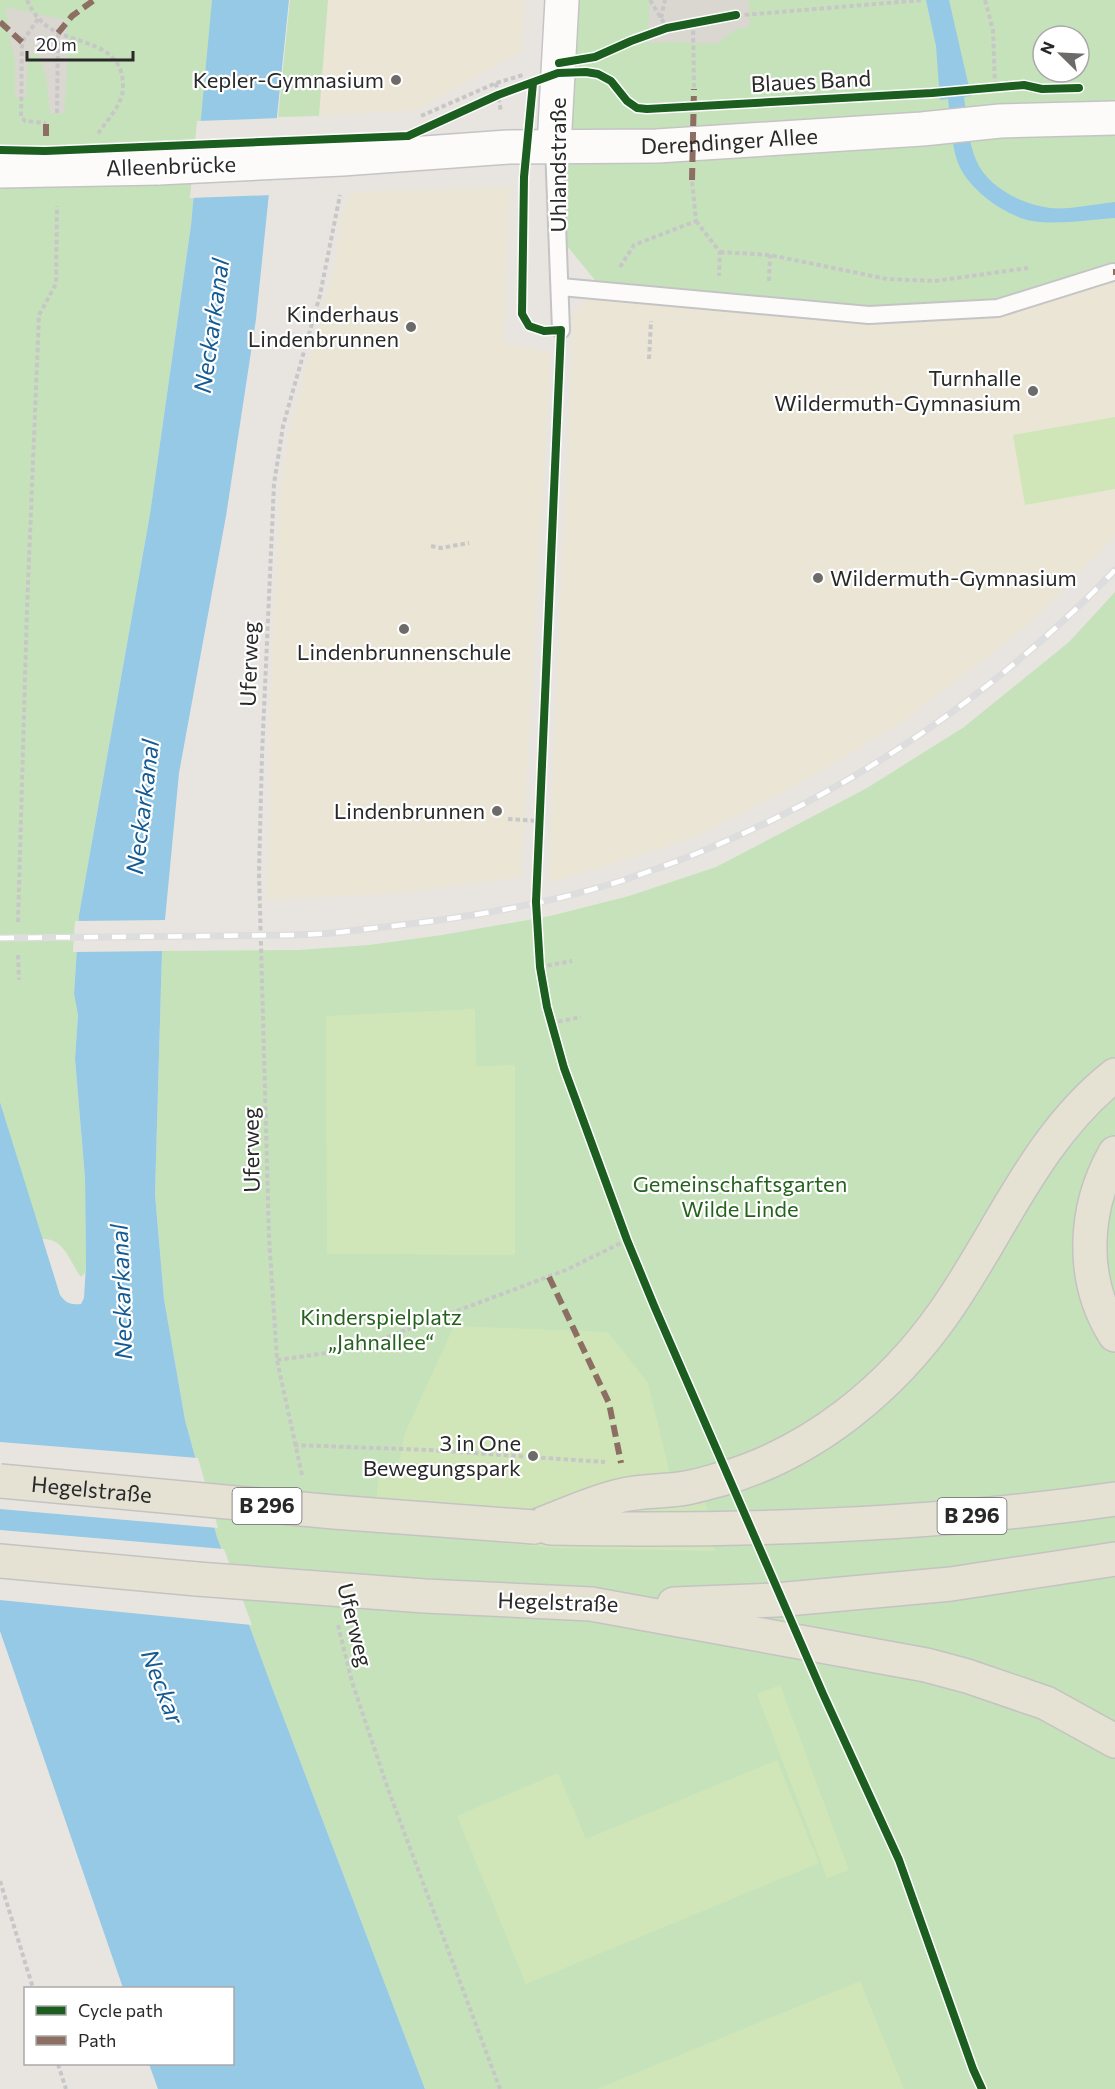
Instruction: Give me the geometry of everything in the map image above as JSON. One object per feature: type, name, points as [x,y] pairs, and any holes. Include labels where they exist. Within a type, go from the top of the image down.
[{"type":"main road","points":[[534,1527],[620,1495],[687,1488],[724,1478],[794,1449],[845,1418],[901,1366],[922,1342],[968,1279],[1040,1157],[1075,1112],[1115,1075]]},
{"type":"main road","points":[[1115,1153],[1106,1168],[1091,1220],[1090,1255],[1092,1284],[1100,1307],[1115,1335]]},
{"type":"main road","name":"Hegelstraße","points":[[0,1481],[334,1512],[534,1527],[748,1529],[828,1526],[927,1520],[1115,1499]]},
{"type":"main road","name":"Hegelstraße","points":[[0,1560],[312,1588],[504,1601],[711,1604],[951,1584],[1115,1559]]},
{"type":"main road","points":[[591,1604],[889,1657],[967,1676],[1046,1703],[1115,1741]]},
{"type":"street","name":"Uhlandstraße","points":[[554,146],[562,0]]},
{"type":"street","name":"Derendinger Allee","points":[[338,167],[508,147],[657,146],[922,129],[990,122],[1115,118]]},
{"type":"street","name":"Alleenbrücke","points":[[0,171],[338,167]]},
{"type":"lane","name":"Uhlandstraße","points":[[554,146],[561,330]]},
{"type":"lane","points":[[561,287],[869,315],[998,308],[1113,272]]},
{"type":"path","points":[[27,0],[38,19],[58,33],[84,41],[110,55],[121,72],[123,83],[121,98],[74,169]]},
{"type":"path","points":[[650,0],[667,28]]},
{"type":"path","points":[[661,18],[665,0]]},
{"type":"path","points":[[559,63],[595,57],[667,28],[750,13],[922,0]]},
{"type":"path","points":[[985,0],[993,30],[991,88],[1005,87]]},
{"type":"path","points":[[38,19],[22,42],[21,117],[26,122],[46,123]]},
{"type":"path","points":[[693,23],[694,89]]},
{"type":"path","points":[[57,113],[58,33]]},
{"type":"path","points":[[419,117],[496,83],[498,95]]},
{"type":"path","points":[[489,100],[507,92]]},
{"type":"path","points":[[522,314],[524,177]]},
{"type":"path","points":[[692,180],[696,221],[720,252],[770,255],[887,279],[935,281],[1028,268]]},
{"type":"path","points":[[18,922],[27,609],[39,315],[56,284],[57,206]]},
{"type":"path","points":[[634,245],[696,221]]},
{"type":"path","points":[[649,359],[652,295]]},
{"type":"path","points":[[431,546],[441,548],[469,543]]},
{"type":"path","points":[[508,819],[540,821]]},
{"type":"path","points":[[18,955],[19,980]]},
{"type":"path","points":[[540,967],[572,961]]},
{"type":"path","points":[[551,1023],[581,1017]]},
{"type":"path","points":[[277,1360],[355,1349],[566,1270],[627,1240]]},
{"type":"path","points":[[294,1445],[429,1450],[610,1462]]},
{"type":"path","points":[[0,1881],[32,1987]]},
{"type":"path","points":[[58,2065],[66,2089]]},
{"type":"shaded area","name":"Kepler-Gymnasium","points":[[328,0],[525,0],[522,51],[416,110],[319,116]]},
{"type":"shaded area","points":[[650,0],[749,0],[750,27],[736,29],[717,44],[647,43]]},
{"type":"shaded area","points":[[6,7],[66,20],[68,56],[64,113],[50,114],[46,75],[35,52],[31,54],[28,63],[26,98],[15,97],[15,59]]},
{"type":"shaded area","name":"Lindenbrunnenschule","points":[[510,187],[504,342],[551,353],[521,877],[406,893],[266,900],[270,810],[270,705],[280,491],[291,424],[335,264],[341,217],[351,192]]},
{"type":"shaded area","name":"Wildermuth-Gymnasium","points":[[1115,272],[1115,536],[1033,621],[903,722],[802,782],[693,838],[548,883],[573,314],[593,292]]},
{"type":"green space","points":[[0,0],[214,0],[191,225],[150,514],[79,915],[74,994],[78,1015],[75,1059],[85,1178],[86,1265],[85,1273],[81,1277],[62,1247],[50,1240],[42,1239],[0,1102]]},
{"type":"green space","points":[[290,0],[328,0],[319,116],[278,117]]},
{"type":"green space","points":[[562,0],[1115,0],[1115,271],[998,308],[869,315],[604,291],[558,235]]},
{"type":"green space","points":[[1115,417],[1115,489],[1025,505],[1013,435]]},
{"type":"green space","points":[[1115,592],[1115,2089],[425,2089],[217,1537],[185,1420],[164,1299],[155,1194],[162,951],[298,950],[369,945],[442,935],[550,916],[629,896],[716,867],[867,788],[964,727],[1069,642]]},
{"type":"green space","points":[[475,1009],[476,1066],[515,1065],[515,1255],[327,1254],[326,1016]]},
{"type":"green space","name":"3 in One Bewegungspark","points":[[454,1326],[608,1332],[648,1383],[675,1495],[704,1493],[715,1551],[555,1548],[374,1533],[378,1478],[395,1480],[405,1433]]},
{"type":"green space","points":[[780,1685],[849,1870],[827,1878],[757,1694]]},
{"type":"green space","points":[[777,1760],[819,1863],[526,1984],[457,1816],[558,1773],[586,1839]]},
{"type":"green space","points":[[860,1981],[904,2089],[597,2089]]},
{"type":"water","points":[[212,0],[289,0],[256,319],[226,516],[179,773],[162,951],[155,1194],[164,1299],[185,1420],[217,1537],[425,2089],[158,2089],[149,2065],[234,2065],[234,1987],[123,1987],[0,1631],[0,1102],[60,1295],[69,1303],[81,1304],[84,1298],[86,1265],[85,1178],[75,1059],[78,1015],[74,994],[79,915],[150,514],[191,225]]},
{"type":"water","points":[[926,0],[949,0],[971,96],[964,97],[971,145],[981,170],[1007,193],[1040,206],[1065,208],[1115,202],[1115,218],[1063,222],[1032,221],[999,207],[970,182],[963,173],[956,156],[948,99],[940,100],[936,46]]},
{"type":"pier","points":[[281,118],[273,195],[190,198],[197,121]]},
{"type":"pier","points":[[168,920],[165,951],[73,952],[75,921]]},
{"type":"pier","points":[[0,1442],[198,1458],[218,1528],[0,1509]]},
{"type":"pier","points":[[0,1530],[224,1549],[252,1625],[0,1600]]},
{"type":"railway","points":[[0,938],[334,933],[505,910],[565,897],[624,880],[693,855],[760,826],[889,755],[949,714],[1007,669],[1063,621],[1115,570]]},
{"type":"marked path","points":[[58,33],[72,16],[94,0]]},
{"type":"marked path","points":[[0,22],[22,42]]},
{"type":"marked path","points":[[692,180],[694,89]]},
{"type":"marked path","points":[[46,123],[46,136]]},
{"type":"marked path","points":[[549,1277],[609,1403],[621,1463]]},
{"type":"cycle path","points":[[559,63],[595,57],[667,28],[736,15]]},
{"type":"cycle path","name":"Blaues Band","points":[[0,150],[45,151],[408,136],[498,95],[558,73],[598,74],[611,81],[627,101],[637,108],[647,109],[932,93],[1024,85],[1042,89],[1079,88]]},
{"type":"cycle path","points":[[533,83],[524,177],[522,314],[529,326],[544,331],[561,330],[536,902],[540,967],[547,1007],[564,1068],[627,1240],[823,1694],[899,1860],[982,2089]]},
{"type":"place","name":"Kepler-Gymnasium","points":[[396,80]]},
{"type":"place","name":"Kinderhaus Lindenbrunnen","points":[[411,327]]},
{"type":"place","name":"Turnhalle Wildermuth-Gymnasium","points":[[1033,391]]},
{"type":"place","name":"Wildermuth-Gymnasium","points":[[818,578]]},
{"type":"place","name":"Lindenbrunnenschule","points":[[404,629]]},
{"type":"place","name":"Lindenbrunnen","points":[[497,811]]},
{"type":"place","name":"3 in One Bewegungspark","points":[[533,1456]]},
{"type":"water label","name":"Neckarkanal","points":[[212,326]]},
{"type":"water label","name":"Neckarkanal","points":[[143,807]]},
{"type":"water label","name":"Neckarkanal","points":[[122,1292]]},
{"type":"water label","name":"Neckar","points":[[162,1687]]},
{"type":"park label","name":"Gemeinschaftsgarten Wilde Linde","points":[[740,1196]]},
{"type":"park label","name":"Kinderspielplatz „Jahnallee“","points":[[381,1330]]}]
